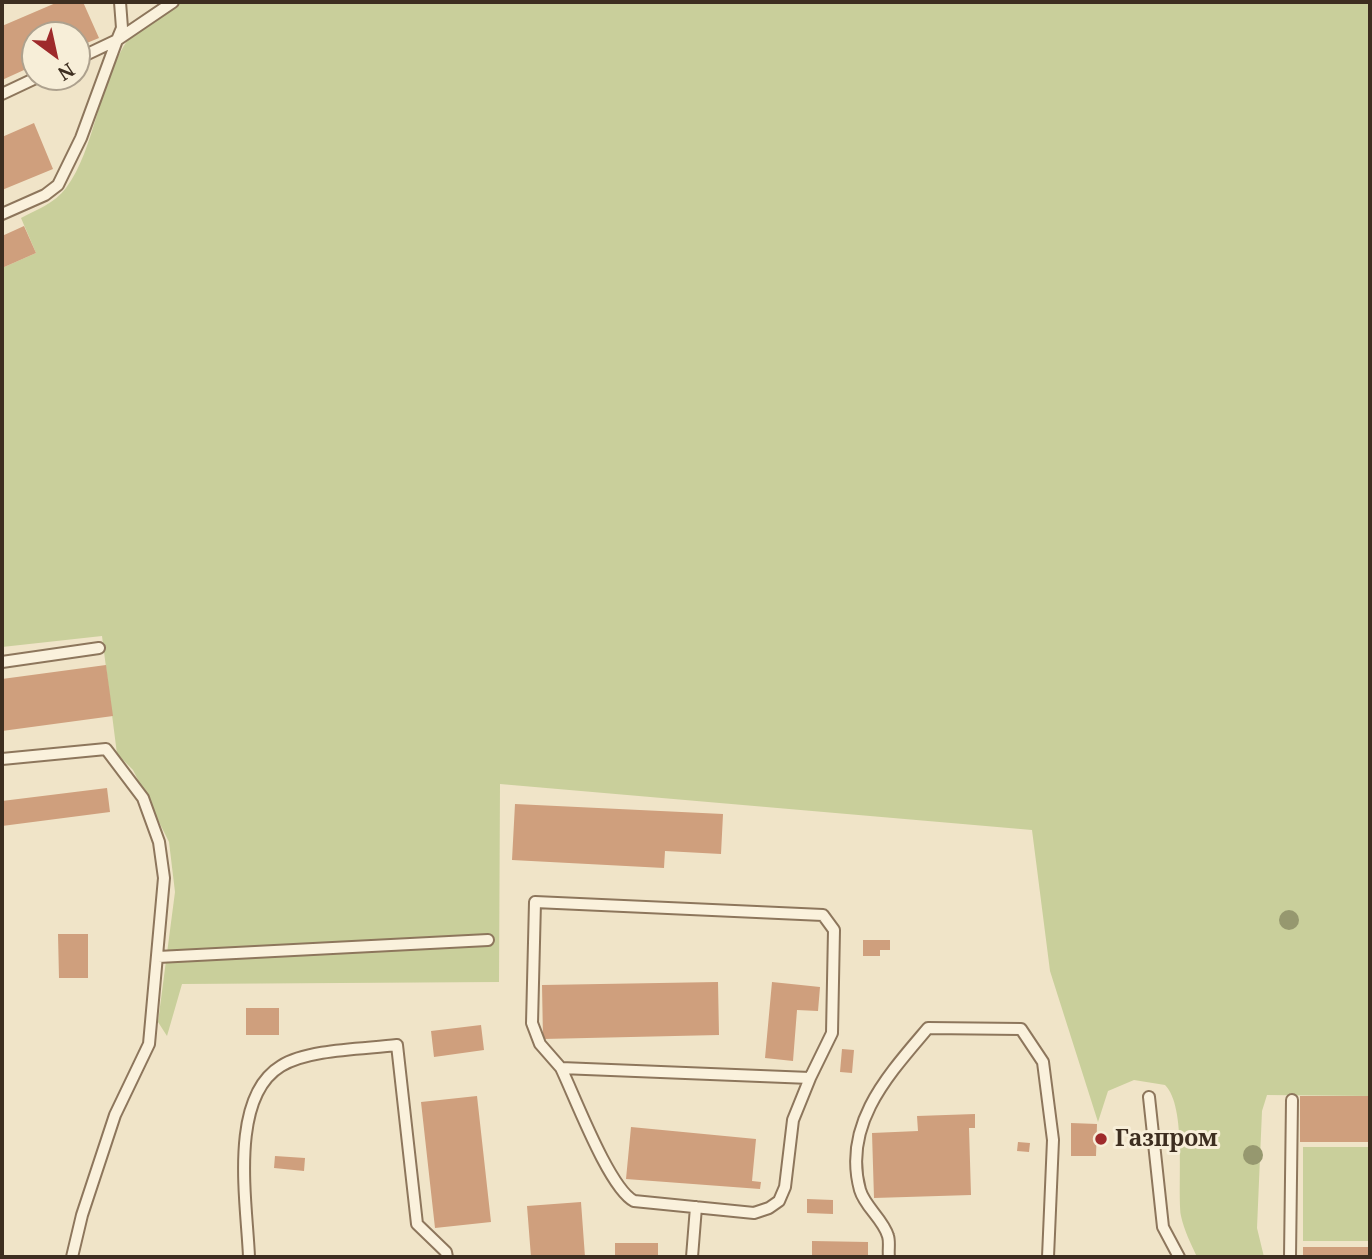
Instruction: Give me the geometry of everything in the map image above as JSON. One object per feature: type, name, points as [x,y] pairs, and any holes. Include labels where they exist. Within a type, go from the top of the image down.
[{"type":"lane","points":[[2,214],[45,195],[58,185],[81,138],[122,28],[120,2]]},
{"type":"lane","points":[[91,52],[117,40],[173,2]]},
{"type":"lane","points":[[2,94],[21,85]]},
{"type":"lane","points":[[2,662],[99,648]]},
{"type":"lane","points":[[2,759],[106,749],[133,781],[143,798],[159,842],[164,878],[149,1044],[115,1115],[82,1214],[72,1257]]},
{"type":"lane","points":[[535,902],[823,915],[834,930],[832,1033],[810,1078],[793,1120],[785,1187],[779,1200],[754,1213],[634,1200],[620,1191],[561,1068],[540,1044],[532,1023],[535,902]]},
{"type":"lane","points":[[158,957],[488,940]]},
{"type":"lane","points":[[889,1257],[888,1235],[860,1191],[858,1134],[881,1082],[928,1028],[1021,1029],[1043,1062],[1054,1140],[1048,1257]]},
{"type":"lane","points":[[248,1257],[244,1130],[258,1087],[281,1065],[314,1055],[397,1045],[417,1224],[446,1252],[447,1257]]},
{"type":"lane","points":[[561,1068],[810,1078]]},
{"type":"lane","points":[[1149,1097],[1163,1227],[1179,1257]]},
{"type":"lane","points":[[1290,1257],[1292,1100]]},
{"type":"lane","points":[[692,1257],[696,1207]]},
{"type":"green space","points":[[176,2],[1370,2],[1370,1096],[1267,1095],[1262,1111],[1257,1228],[1264,1257],[1197,1257],[1181,1216],[1179,1128],[1172,1096],[1165,1085],[1134,1080],[1108,1091],[1098,1122],[1050,971],[1032,830],[500,784],[499,982],[182,984],[167,1036],[158,1022],[175,892],[169,842],[133,770],[117,754],[102,636],[2,647],[2,268],[36,253],[21,218],[51,202],[66,188],[84,154],[110,74],[129,38],[151,18]]},
{"type":"green space","points":[[1303,1147],[1370,1147],[1370,1241],[1303,1241]]},
{"type":"building","points":[[58,2],[83,2],[99,38],[91,41],[91,21],[21,21],[21,71],[2,80],[2,26]]},
{"type":"building","points":[[34,123],[53,169],[2,190],[2,137]]},
{"type":"building","points":[[24,226],[36,253],[2,268],[2,236]]},
{"type":"building","points":[[106,665],[113,716],[2,731],[2,679]]},
{"type":"building","points":[[107,788],[110,812],[2,826],[2,801]]},
{"type":"building","points":[[515,804],[723,814],[721,854],[665,851],[664,868],[512,860]]},
{"type":"building","points":[[58,934],[88,934],[88,978],[59,978]]},
{"type":"building","points":[[863,940],[890,940],[890,950],[880,950],[880,956],[863,956]]},
{"type":"building","points":[[718,982],[719,1035],[543,1039],[542,985]]},
{"type":"building","points":[[772,982],[820,987],[818,1011],[797,1010],[793,1061],[765,1058]]},
{"type":"building","points":[[246,1008],[279,1008],[279,1035],[246,1035]]},
{"type":"building","points":[[481,1025],[484,1050],[434,1057],[431,1031]]},
{"type":"building","points":[[842,1049],[854,1050],[852,1073],[840,1072]]},
{"type":"building","points":[[477,1096],[491,1222],[435,1228],[421,1102]]},
{"type":"building","points":[[1300,1096],[1370,1096],[1370,1142],[1300,1142]]},
{"type":"building","points":[[975,1114],[975,1128],[969,1128],[971,1195],[874,1198],[872,1133],[918,1131],[917,1116]]},
{"type":"building","points":[[1071,1123],[1097,1124],[1096,1156],[1071,1156]]},
{"type":"building","points":[[631,1127],[756,1139],[752,1181],[761,1182],[760,1189],[626,1179]]},
{"type":"building","points":[[1018,1142],[1030,1143],[1029,1152],[1017,1151]]},
{"type":"building","points":[[275,1156],[305,1158],[304,1171],[274,1168]]},
{"type":"building","points":[[807,1199],[833,1200],[833,1214],[807,1213]]},
{"type":"building","points":[[581,1202],[585,1257],[531,1257],[527,1206]]},
{"type":"building","points":[[812,1241],[868,1242],[868,1257],[812,1257]]},
{"type":"building","points":[[615,1243],[658,1243],[658,1257],[615,1257]]},
{"type":"building","points":[[1303,1247],[1370,1247],[1370,1257],[1303,1257]]},
{"type":"place","name":"Газпром","points":[[1101,1139]]}]
